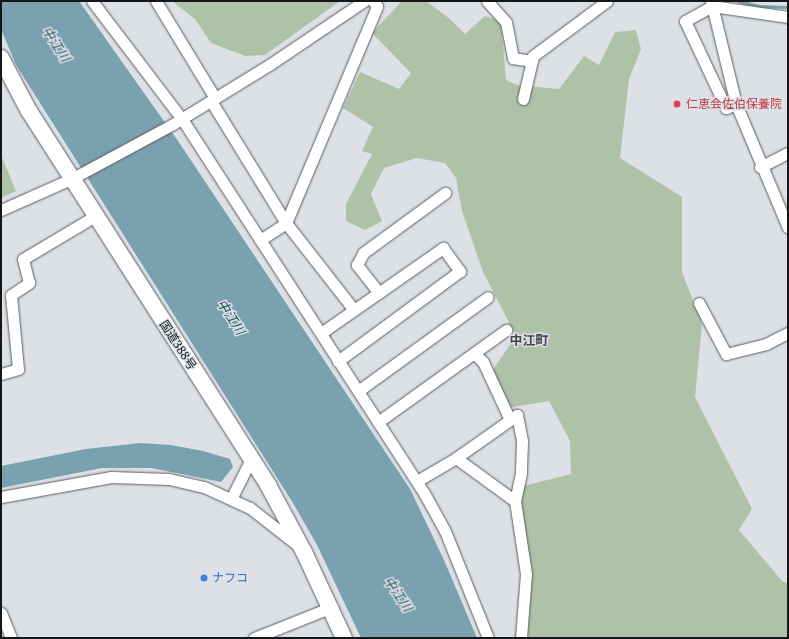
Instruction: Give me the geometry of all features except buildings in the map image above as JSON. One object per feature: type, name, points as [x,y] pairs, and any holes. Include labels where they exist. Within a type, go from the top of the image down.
[{"type":"highway","name":"国道388号","points":[[1,58],[29,112],[75,177],[95,216],[251,459],[304,552],[332,607],[344,638]]},
{"type":"street","points":[[156,1],[286,223],[354,310]]},
{"type":"street","points":[[1,210],[75,177],[177,122],[364,1]]},
{"type":"street","points":[[260,240],[286,223],[377,6],[373,1]]},
{"type":"street","points":[[487,1],[506,22],[513,58],[532,61]]},
{"type":"street","points":[[523,100],[533,56],[590,5],[607,1]]},
{"type":"street","points":[[97,3],[177,122],[260,240],[416,481],[445,531],[488,638]]},
{"type":"street","points":[[736,104],[726,108],[685,21],[712,3],[788,17]]},
{"type":"street","points":[[712,3],[736,104],[760,167],[788,228]]},
{"type":"street","points":[[760,167],[788,153]]},
{"type":"street","points":[[379,293],[356,265],[363,253],[445,193]]},
{"type":"street","points":[[1,374],[18,369],[11,295],[29,283],[23,259],[95,216]]},
{"type":"street","points":[[321,333],[443,248],[460,271],[338,361]]},
{"type":"street","points":[[358,391],[488,297]]},
{"type":"street","points":[[699,303],[726,354],[766,344],[788,333]]},
{"type":"street","points":[[378,422],[506,330]]},
{"type":"street","points":[[474,353],[482,362],[510,420]]},
{"type":"street","points":[[416,481],[456,458],[517,415],[522,441],[521,474],[515,501],[526,574],[521,638]]},
{"type":"street","points":[[456,458],[515,501]]},
{"type":"street","points":[[231,499],[251,459]]},
{"type":"street","points":[[1,497],[100,478],[136,476],[179,481],[204,487],[231,499],[273,524],[304,552]]},
{"type":"street","points":[[254,638],[332,607]]},
{"type":"street","points":[[1,613],[11,638]]},
{"type":"green space","points":[[172,1],[340,1],[265,55],[245,56],[211,43],[195,19]]},
{"type":"green space","points":[[402,1],[426,1],[450,19],[465,34],[485,16],[501,21],[506,80],[517,85],[559,89],[584,56],[599,65],[615,32],[636,30],[641,49],[629,79],[620,158],[682,197],[682,272],[702,324],[695,397],[752,509],[739,530],[782,581],[788,584],[788,638],[514,638],[530,575],[519,487],[571,474],[570,441],[549,401],[507,408],[490,374],[516,336],[483,272],[462,211],[456,178],[445,163],[417,158],[384,168],[371,194],[382,221],[365,230],[346,221],[346,204],[372,154],[362,151],[373,127],[343,108],[360,72],[399,89],[411,73],[372,33]]},
{"type":"green space","points":[[1,155],[16,191],[1,198]]},
{"type":"water","name":"中江川","points":[[1,1],[79,1],[178,141],[410,489],[444,560],[477,638],[361,638],[317,545],[293,503],[16,65],[1,29]]},
{"type":"water","points":[[140,443],[171,445],[203,451],[230,459],[233,467],[221,482],[151,468],[102,468],[1,488],[1,466],[86,449]]},
{"type":"waterway","points":[[738,1],[759,6],[788,7]]},
{"type":"place","name":"仁恵会佐伯保養院","points":[[677,104]]},
{"type":"place","name":"ナフコ","points":[[204,578]]},
{"type":"district","name":"中江町","points":[[529,340]]}]
